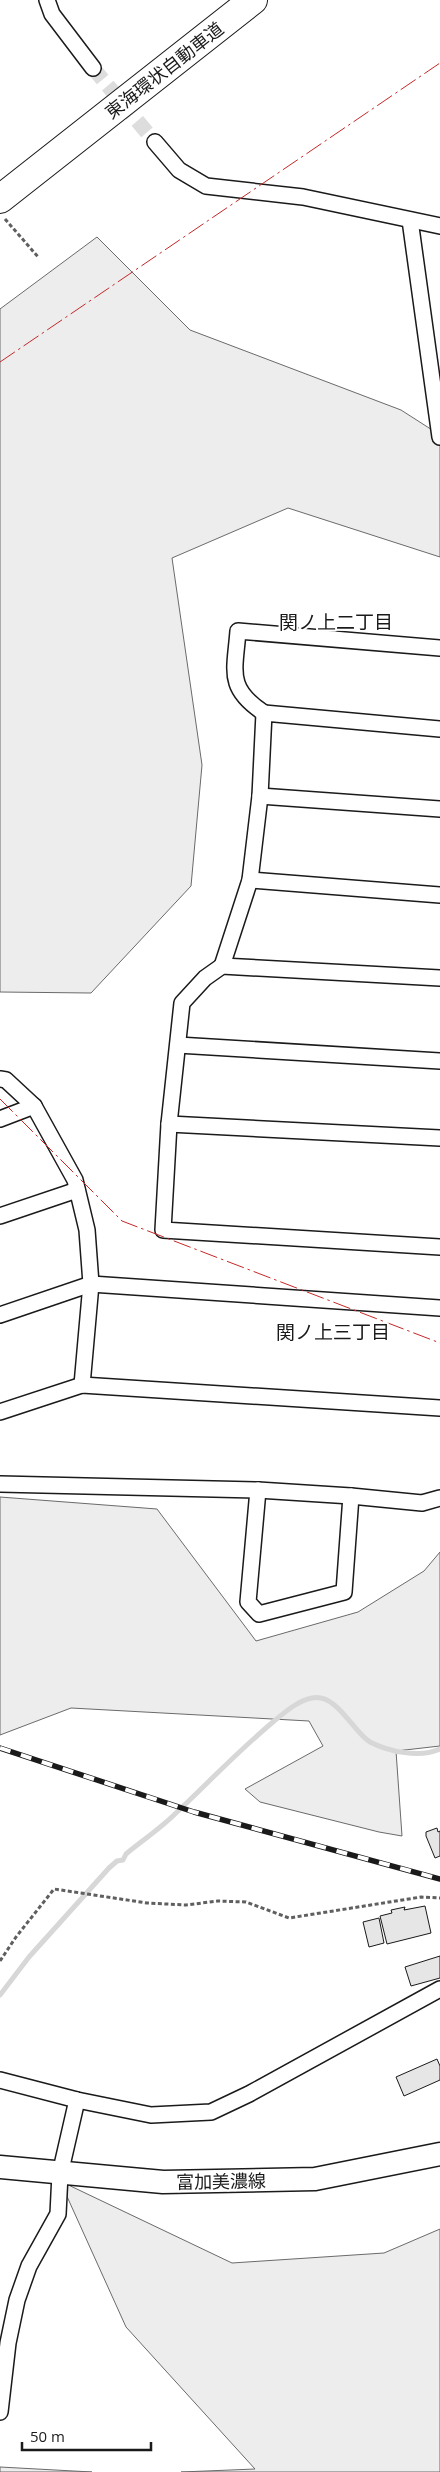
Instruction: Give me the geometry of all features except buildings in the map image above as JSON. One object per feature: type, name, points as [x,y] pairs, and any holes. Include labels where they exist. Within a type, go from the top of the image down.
[{"type":"highway","name":"東海環状自動車道","points":[[74,140],[226,0]]},
{"type":"highway","name":"東海環状自動車道","points":[[0,199],[253,0]]},
{"type":"main road","name":"富加美濃線","points":[[0,2167],[163,2182],[315,2179],[440,2154]]},
{"type":"street","points":[[47,0],[52,14],[93,68]]},
{"type":"street","points":[[155,142],[179,170],[206,186],[303,197],[378,211],[440,226]]},
{"type":"street","points":[[410,220],[440,437]]},
{"type":"street","points":[[440,648],[238,631],[234,680],[246,701],[264,713],[440,729]]},
{"type":"street","points":[[264,713],[260,796],[250,880],[222,966],[205,978],[182,1003],[169,1124],[163,1230],[440,1247]]},
{"type":"street","points":[[260,796],[440,809]]},
{"type":"street","points":[[250,880],[440,895]]},
{"type":"street","points":[[222,966],[440,978]]},
{"type":"street","points":[[178,1045],[440,1061]]},
{"type":"street","points":[[0,1080],[6,1080],[34,1106],[75,1180],[87,1230],[91,1284],[82,1385]]},
{"type":"street","points":[[0,1119],[34,1106]]},
{"type":"street","points":[[169,1124],[440,1138]]},
{"type":"street","points":[[0,1216],[77,1190]]},
{"type":"street","points":[[0,1314],[91,1284],[440,1308]]},
{"type":"street","points":[[0,1412],[82,1385],[440,1408]]},
{"type":"street","points":[[0,1484],[258,1490],[351,1496],[422,1504],[440,1498]]},
{"type":"street","points":[[258,1490],[248,1602],[259,1614],[344,1592],[351,1496]]},
{"type":"street","points":[[0,2080],[77,2100],[151,2115],[211,2112],[249,2094],[440,1989]]},
{"type":"street","points":[[0,2412],[8,2343],[18,2300],[29,2266],[58,2214],[60,2174],[77,2100]]},
{"type":"path","points":[[0,213],[38,258]]},
{"type":"path","points":[[0,1961],[16,1937],[54,1889],[98,1896],[176,1904],[218,1901],[246,1902],[289,1918],[421,1897],[440,1898]]},
{"type":"shaded area","points":[[97,237],[190,330],[401,410],[440,435],[440,557],[288,508],[172,558],[202,765],[191,886],[91,993],[0,992],[0,309]]},
{"type":"shaded area","points":[[0,1497],[157,1509],[256,1641],[358,1612],[424,1571],[440,1552],[440,1746],[396,1751],[402,1836],[260,1802],[245,1789],[323,1746],[309,1721],[71,1708],[0,1735]]},
{"type":"shaded area","points":[[60,2181],[232,2263],[384,2253],[440,2229],[440,2472],[181,2472],[255,2469],[126,2327]]},
{"type":"shaded area","points":[[0,2467],[92,2472],[0,2472]]},
{"type":"waterway","points":[[0,1995],[29,1957],[109,1868],[117,1861],[123,1860],[126,1854],[158,1829],[248,1744],[296,1705],[312,1698],[321,1698],[329,1701],[344,1714],[364,1737],[370,1742],[386,1749],[405,1753],[432,1752],[440,1749]]},
{"type":"tunnel","points":[[93,68],[155,142]]},
{"type":"railway","points":[[0,1748],[194,1812],[440,1879]]},
{"type":"power","points":[[0,362],[440,63]]},
{"type":"power","points":[[0,1099],[122,1221],[440,1343]]},
{"type":"district","name":"関ノ上二丁目","points":[[336,622]]},
{"type":"district","name":"関ノ上三丁目","points":[[333,1332]]}]
